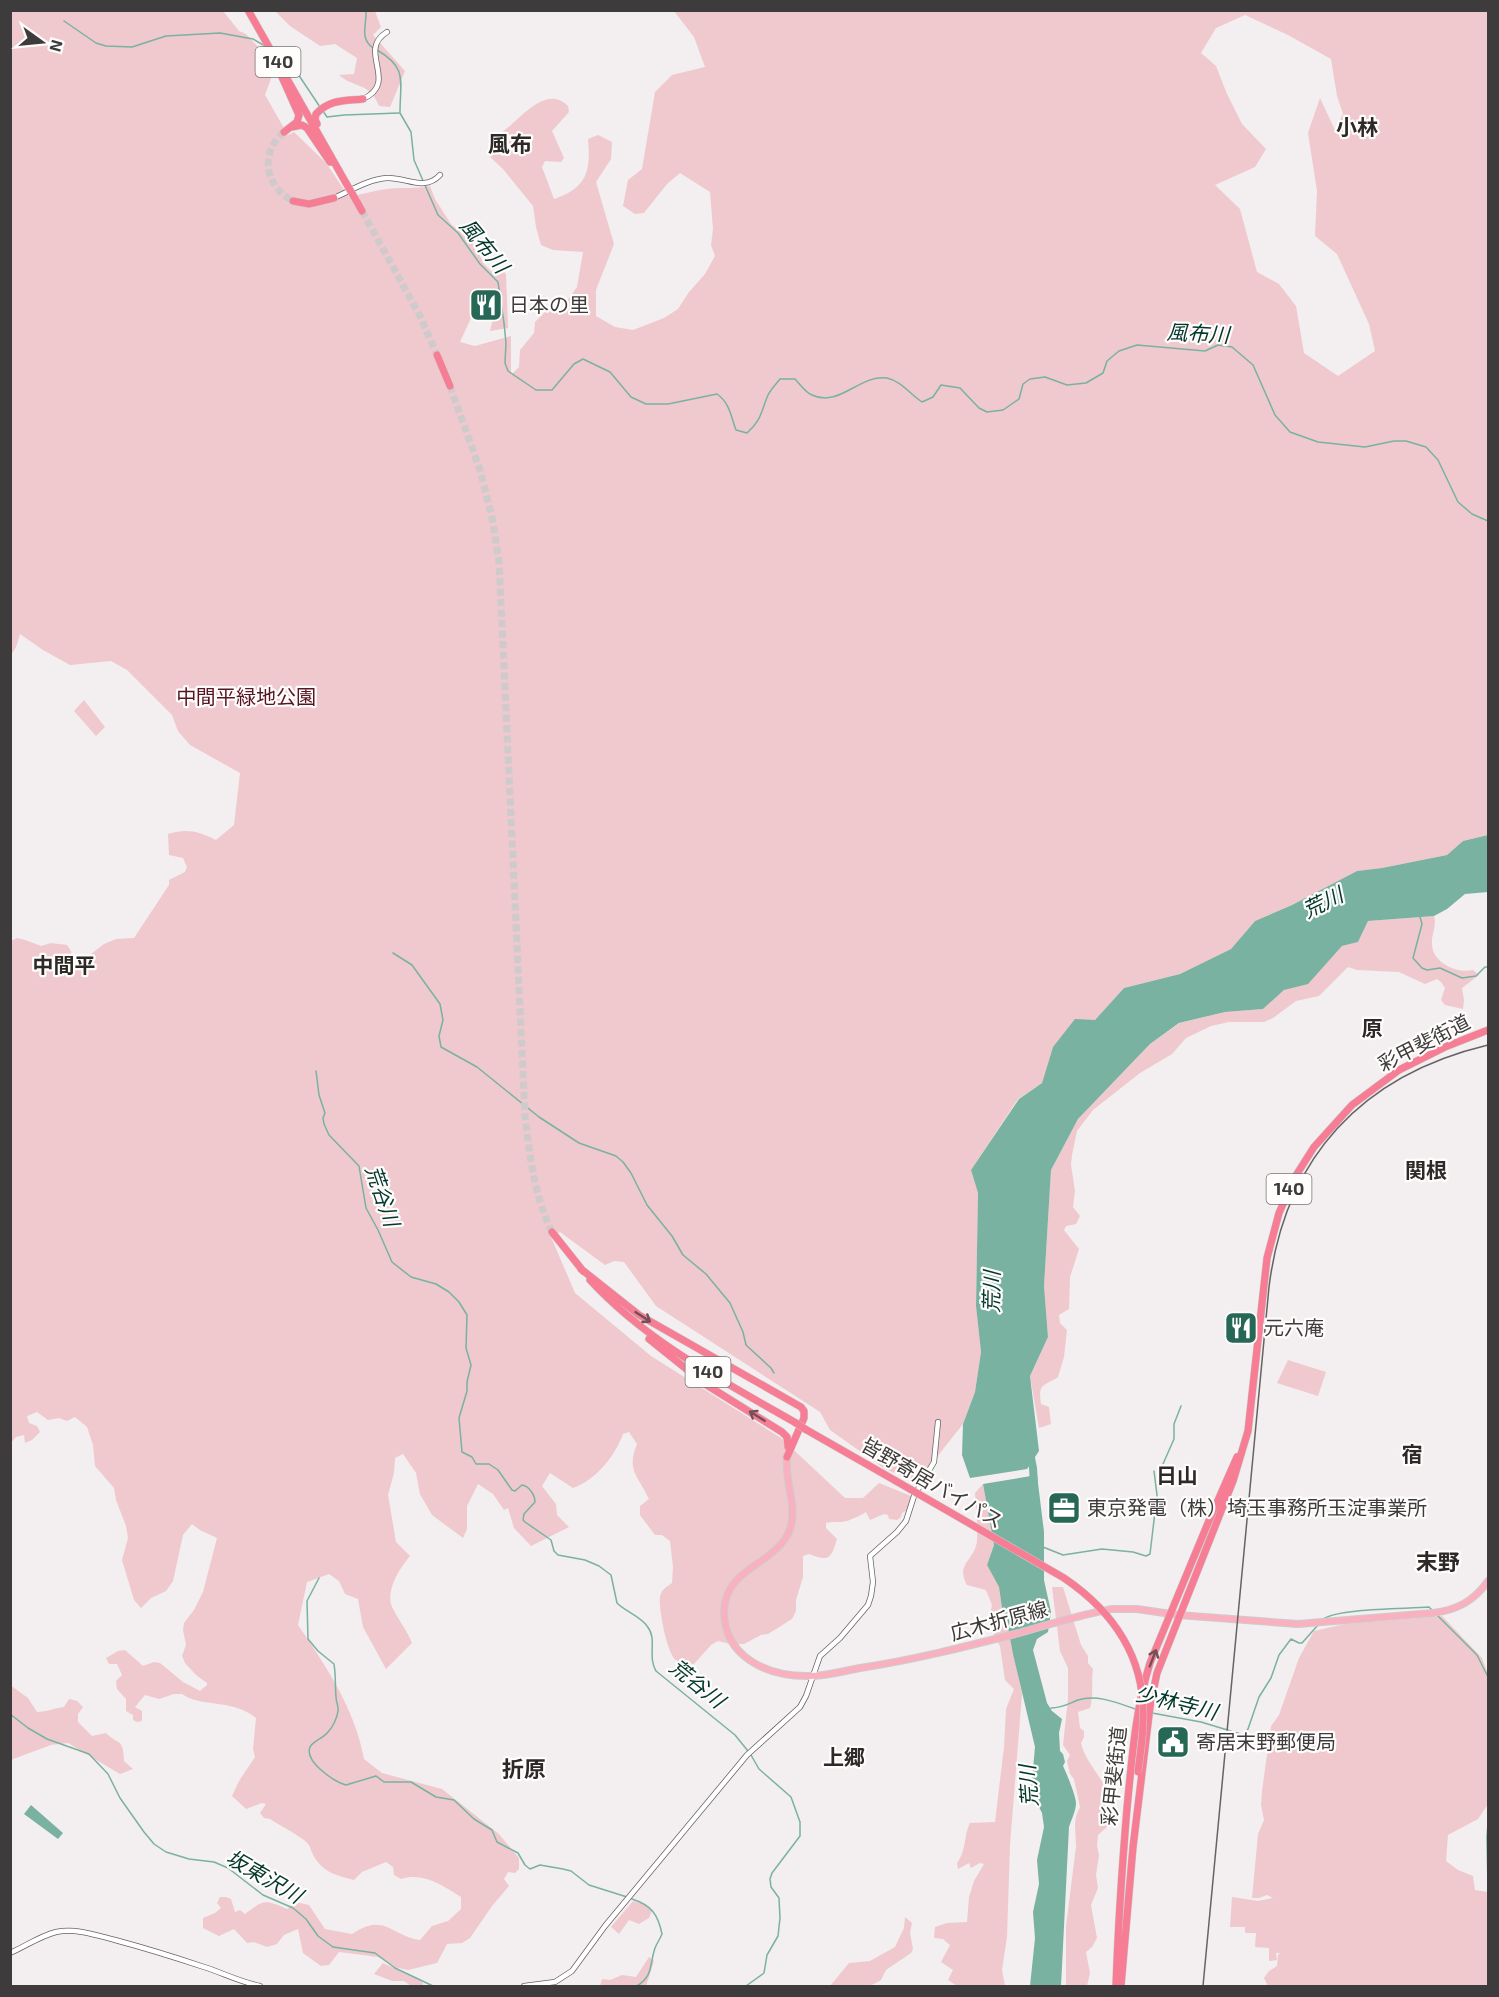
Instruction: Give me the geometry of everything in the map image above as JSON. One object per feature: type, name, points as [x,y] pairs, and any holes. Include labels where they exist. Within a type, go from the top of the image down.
[{"type":"highway","name":"140","points":[[249,12],[362,211]]},
{"type":"highway","points":[[249,12],[298,110],[298,120],[287,130],[302,125],[307,128],[346,183]]},
{"type":"highway","points":[[282,68],[308,106],[313,109],[337,101],[363,99]]},
{"type":"highway","points":[[324,107],[316,114],[315,119],[346,183]]},
{"type":"highway","points":[[293,201],[309,204],[334,198]]},
{"type":"highway","points":[[439,358],[449,384]]},
{"type":"highway","name":"彩甲斐街道","points":[[1116,1986],[1156,1672],[1175,1614],[1228,1475],[1243,1445],[1251,1415],[1267,1258],[1279,1214],[1295,1177],[1326,1132],[1352,1105],[1415,1062],[1488,1030]]},
{"type":"highway","name":"皆野寄居バイパス","points":[[552,1232],[580,1269],[603,1294],[649,1334],[694,1364],[1064,1578],[1105,1611],[1125,1642],[1135,1664],[1140,1684],[1143,1721],[1123,1919]]},
{"type":"highway","points":[[580,1269],[639,1315],[801,1407],[804,1411],[804,1418],[787,1457]]},
{"type":"highway","points":[[580,1269],[592,1288],[608,1305],[640,1332],[705,1384],[786,1435],[789,1441],[787,1457]]},
{"type":"highway","name":"彩甲斐街道","points":[[1121,1986],[1123,1919],[1119,1893],[1133,1741],[1150,1663],[1175,1614]]},
{"type":"highway","points":[[1138,1710],[1145,1706],[1150,1707]]},
{"type":"main road","name":"広木折原線","points":[[787,1457],[786,1479],[792,1516],[790,1529],[778,1548],[746,1570],[736,1580],[730,1590],[724,1612],[727,1629],[739,1653],[765,1670],[778,1673],[812,1676],[917,1658],[1120,1608],[1298,1624],[1447,1611],[1462,1606],[1477,1595],[1488,1581]]},
{"type":"street","points":[[363,99],[372,94],[379,83],[375,46],[378,38],[387,32]]},
{"type":"street","points":[[334,198],[380,179],[394,178],[424,184],[435,181],[440,175]]},
{"type":"street","points":[[524,1986],[555,1982],[572,1971],[605,1926],[747,1755],[800,1707],[806,1696],[816,1662],[868,1605],[872,1596],[873,1581],[870,1556],[906,1521],[914,1496],[934,1462],[938,1422]]},
{"type":"street","points":[[10,1953],[33,1943],[38,1938],[56,1932],[79,1931],[139,1946],[204,1967],[243,1983],[260,1986]]},
{"type":"green space","name":"中間平緑地公園","points":[[11,11],[223,11],[239,31],[246,34],[262,51],[273,73],[265,95],[288,135],[294,132],[326,163],[349,197],[389,189],[430,186],[435,199],[451,224],[474,244],[484,264],[496,276],[504,271],[508,328],[490,331],[498,299],[483,292],[460,342],[475,346],[511,336],[511,375],[519,367],[520,350],[534,333],[535,322],[548,309],[559,312],[577,287],[583,252],[553,250],[541,245],[533,206],[503,169],[488,155],[494,149],[488,141],[504,131],[532,107],[553,99],[568,106],[569,112],[552,131],[564,158],[561,162],[545,161],[542,167],[554,199],[574,189],[584,177],[589,160],[588,139],[598,135],[612,142],[611,159],[596,182],[614,244],[596,290],[596,316],[615,327],[633,330],[664,318],[678,309],[705,274],[715,256],[711,245],[713,229],[710,192],[680,173],[667,184],[644,213],[635,214],[623,206],[628,180],[642,169],[655,92],[672,75],[705,67],[694,37],[674,11],[1488,11],[1488,835],[1463,841],[1447,855],[1357,871],[1292,905],[1255,921],[1231,949],[1180,974],[1124,988],[1095,1020],[1053,1047],[1042,1083],[1018,1099],[971,1170],[978,1193],[976,1306],[981,1352],[975,1392],[963,1424],[917,1482],[885,1469],[830,1430],[820,1412],[656,1306],[624,1262],[614,1261],[605,1265],[560,1232],[551,1237],[575,1293],[651,1356],[781,1438],[845,1498],[863,1498],[879,1483],[911,1496],[908,1510],[902,1513],[897,1520],[889,1519],[888,1515],[884,1514],[870,1520],[866,1512],[847,1521],[826,1523],[826,1528],[837,1539],[835,1546],[831,1555],[825,1558],[809,1554],[803,1556],[803,1577],[796,1600],[796,1611],[792,1619],[768,1634],[744,1644],[718,1641],[711,1645],[694,1664],[676,1660],[666,1640],[660,1602],[663,1591],[672,1583],[670,1541],[662,1535],[655,1535],[640,1515],[640,1506],[649,1499],[633,1467],[637,1444],[629,1432],[623,1434],[615,1451],[604,1466],[581,1484],[573,1488],[550,1473],[542,1486],[556,1504],[557,1515],[569,1527],[531,1546],[514,1528],[508,1508],[504,1510],[493,1494],[478,1484],[467,1506],[467,1529],[463,1538],[432,1515],[420,1494],[416,1473],[403,1454],[395,1458],[394,1473],[388,1495],[396,1542],[410,1556],[394,1581],[390,1596],[393,1609],[412,1643],[386,1669],[363,1627],[358,1599],[345,1594],[339,1581],[329,1574],[307,1582],[298,1625],[329,1672],[347,1705],[364,1759],[382,1773],[442,1789],[499,1834],[519,1858],[519,1869],[515,1873],[508,1872],[504,1879],[509,1886],[470,1938],[462,1943],[447,1944],[437,1963],[408,1970],[394,1967],[378,1957],[339,1952],[329,1965],[321,1966],[303,1953],[298,1929],[284,1935],[277,1944],[267,1947],[254,1942],[247,1943],[234,1929],[219,1936],[203,1928],[203,1918],[221,1908],[217,1903],[220,1897],[226,1897],[231,1899],[235,1912],[240,1910],[245,1914],[264,1902],[287,1909],[296,1902],[309,1905],[325,1929],[352,1934],[372,1925],[380,1925],[420,1940],[432,1926],[448,1921],[461,1909],[461,1897],[425,1879],[409,1877],[401,1879],[394,1875],[393,1867],[386,1862],[362,1872],[354,1880],[332,1873],[319,1863],[306,1842],[270,1819],[264,1818],[260,1813],[266,1804],[262,1803],[246,1809],[232,1796],[255,1757],[253,1749],[256,1718],[246,1712],[227,1705],[198,1701],[182,1694],[159,1699],[145,1695],[135,1707],[142,1711],[142,1721],[133,1720],[133,1715],[126,1711],[126,1699],[117,1689],[116,1681],[122,1675],[117,1664],[109,1664],[106,1658],[118,1651],[125,1650],[143,1666],[154,1662],[160,1663],[183,1682],[200,1691],[207,1685],[185,1663],[182,1656],[186,1645],[183,1630],[184,1623],[203,1592],[217,1538],[192,1524],[183,1535],[173,1581],[166,1591],[151,1598],[141,1608],[134,1600],[122,1560],[128,1538],[126,1526],[114,1488],[95,1466],[93,1445],[87,1427],[75,1417],[67,1421],[59,1418],[48,1420],[37,1412],[27,1416],[29,1423],[37,1426],[40,1432],[25,1443],[24,1435],[16,1437],[11,1443],[11,941],[17,938],[41,946],[51,943],[67,945],[71,951],[74,967],[104,944],[116,939],[134,938],[169,885],[169,880],[185,872],[187,867],[183,858],[169,855],[168,834],[192,831],[216,840],[234,825],[240,773],[190,745],[178,731],[172,715],[127,670],[111,661],[70,665],[20,634],[11,655]],"holes":[[[1245,15],[1331,59],[1337,96],[1343,114],[1335,130],[1320,98],[1308,133],[1317,191],[1315,236],[1337,254],[1369,324],[1375,351],[1338,376],[1304,353],[1296,306],[1279,284],[1257,272],[1240,209],[1215,185],[1255,167],[1266,149],[1242,124],[1216,66],[1201,53],[1216,28]]]},
{"type":"green space","points":[[275,11],[375,11],[381,27],[373,35],[405,71],[390,107],[379,106],[366,89],[339,75],[354,74],[357,58],[335,44],[320,46],[290,26]]},
{"type":"green space","points":[[84,700],[105,727],[96,736],[74,711]]},
{"type":"green space","points":[[1434,916],[1432,945],[1437,957],[1453,969],[1473,970],[1479,975],[1462,988],[1463,1009],[1445,1005],[1441,1000],[1445,988],[1437,979],[1425,984],[1399,972],[1357,970],[1348,967],[1319,996],[1296,1001],[1264,1022],[1229,1022],[1211,1026],[1186,1038],[1172,1054],[1140,1073],[1093,1110],[1077,1131],[1072,1155],[1071,1165],[1075,1191],[1073,1207],[1080,1216],[1076,1224],[1066,1226],[1064,1230],[1079,1249],[1070,1277],[1069,1309],[1059,1315],[1060,1323],[1067,1330],[1064,1357],[1058,1377],[1043,1386],[1040,1392],[1041,1404],[1049,1407],[1051,1424],[1039,1428],[1030,1376],[1048,1337],[1044,1286],[1051,1170],[1078,1119],[1150,1044],[1180,1023],[1225,1012],[1263,1009],[1284,990],[1308,983],[1342,946],[1358,942],[1368,921]]},
{"type":"green space","points":[[1288,1360],[1326,1372],[1318,1396],[1277,1383]]},
{"type":"green space","points":[[983,1484],[994,1545],[987,1565],[999,1587],[1022,1694],[1010,1845],[1007,1937],[1002,1970],[1005,1986],[957,1986],[948,1980],[953,1970],[941,1962],[950,1945],[943,1939],[934,1938],[935,1927],[947,1923],[967,1922],[969,1897],[974,1881],[984,1864],[980,1863],[971,1868],[969,1863],[958,1869],[957,1863],[970,1823],[995,1822],[1006,1709],[1014,1689],[1005,1680],[1000,1646],[988,1624],[992,1605],[986,1590],[967,1585],[963,1572],[976,1547],[975,1493]]},
{"type":"green space","points":[[1052,1587],[1063,1587],[1081,1645],[1093,1669],[1090,1708],[1078,1712],[1080,1728],[1084,1731],[1081,1743],[1086,1757],[1107,1790],[1109,1798],[1102,1810],[1109,1825],[1098,1835],[1099,1855],[1096,1875],[1098,1888],[1091,1905],[1097,1938],[1086,1952],[1090,1973],[1087,1986],[1066,1986],[1066,1926],[1076,1847],[1076,1816],[1080,1807],[1074,1779],[1070,1774],[1067,1761],[1070,1755],[1063,1745],[1068,1699],[1068,1668],[1060,1651]]},
{"type":"green space","points":[[1442,1616],[1482,1658],[1488,1674],[1488,1804],[1478,1819],[1448,1835],[1446,1861],[1458,1870],[1473,1876],[1475,1890],[1488,1892],[1488,1986],[1268,1986],[1264,1978],[1277,1966],[1280,1953],[1276,1953],[1277,1960],[1269,1961],[1269,1948],[1255,1947],[1256,1933],[1245,1933],[1245,1927],[1230,1927],[1232,1897],[1258,1901],[1273,1898],[1267,1895],[1252,1898],[1258,1834],[1264,1820],[1261,1805],[1262,1791],[1271,1726],[1279,1715],[1299,1658],[1314,1631],[1345,1624]]},
{"type":"green space","points":[[10,1685],[28,1698],[37,1712],[64,1707],[69,1699],[77,1701],[83,1707],[78,1714],[78,1722],[92,1736],[106,1733],[120,1743],[123,1748],[124,1761],[133,1769],[120,1774],[68,1743],[51,1745],[13,1759],[11,1762]]},
{"type":"green space","points":[[633,1901],[644,1904],[652,1911],[649,1918],[639,1924],[629,1920],[619,1934],[611,1927]]},
{"type":"green space","points":[[905,1917],[912,1923],[910,1933],[913,1949],[911,1953],[886,1970],[881,1980],[869,1986],[830,1986],[849,1963],[870,1961],[895,1947],[904,1928]]},
{"type":"green space","points":[[649,1957],[654,1961],[646,1986],[600,1986],[602,1979],[610,1980],[622,1975],[636,1977]]},
{"type":"green space","points":[[383,1963],[418,1979],[423,1986],[411,1986],[404,1981],[392,1981],[374,1974]]},
{"type":"water","points":[[1488,835],[1488,892],[1465,894],[1447,909],[1434,916],[1368,921],[1358,942],[1342,946],[1308,984],[1284,990],[1263,1009],[1225,1012],[1179,1023],[1150,1044],[1078,1119],[1051,1170],[1044,1286],[1048,1337],[1030,1376],[1039,1451],[1027,1469],[970,1478],[962,1455],[963,1424],[975,1392],[981,1352],[976,1306],[978,1193],[971,1170],[1019,1099],[1042,1083],[1053,1047],[1075,1019],[1095,1020],[1124,988],[1180,974],[1231,949],[1255,921],[1292,905],[1357,871],[1447,855],[1463,841]]},
{"type":"water","points":[[1037,1475],[1044,1532],[1044,1580],[1051,1612],[1048,1632],[1037,1639],[1033,1650],[1047,1703],[1052,1711],[1062,1719],[1059,1733],[1060,1751],[1063,1754],[1065,1762],[1063,1766],[1076,1803],[1069,1827],[1061,1986],[1030,1986],[1035,1938],[1033,1912],[1039,1884],[1037,1860],[1044,1827],[1042,1813],[1031,1791],[1035,1747],[999,1587],[987,1565],[994,1545],[983,1484]]},
{"type":"water","points":[[31,1805],[63,1833],[58,1839],[24,1814]]},
{"type":"waterway","points":[[366,10],[365,36],[373,48]]},
{"type":"waterway","points":[[64,21],[96,43],[106,46],[132,47],[166,36],[220,33],[253,39],[265,46]]},
{"type":"waterway","points":[[377,50],[398,69],[401,84],[400,112]]},
{"type":"waterway","points":[[286,72],[298,74],[320,107]]},
{"type":"waterway","points":[[323,111],[327,117],[399,113]]},
{"type":"waterway","name":"風布川","points":[[400,113],[411,132],[414,160],[438,215],[458,233],[480,264],[498,282],[506,343],[505,363],[508,371],[536,390],[552,390],[574,364],[583,359],[610,372],[631,397],[646,404],[668,404],[717,394],[727,406],[736,430],[747,433],[758,419],[768,395],[780,379],[795,379],[809,394],[822,398],[840,394],[877,378],[887,378],[897,382],[922,402],[933,397],[941,385],[960,388],[979,408],[987,412],[1003,410],[1019,399],[1023,384],[1030,379],[1045,377],[1067,385],[1086,383],[1103,373],[1107,361],[1119,351],[1137,345],[1205,351],[1218,345],[1232,347],[1253,365],[1275,415],[1290,432],[1318,442],[1365,447],[1406,441],[1426,447],[1438,460],[1458,502],[1472,514],[1488,521]]},
{"type":"waterway","points":[[1420,917],[1422,924],[1413,958],[1422,968],[1427,970],[1440,968],[1462,978],[1476,976],[1488,967]]},
{"type":"waterway","points":[[393,953],[412,965],[440,1004],[443,1020],[439,1036],[441,1047],[477,1067],[539,1117],[579,1143],[616,1156],[623,1162],[647,1205],[672,1236],[683,1255],[706,1274],[730,1303],[743,1332],[746,1345],[774,1373]]},
{"type":"waterway","name":"荒谷川","points":[[316,1071],[319,1095],[325,1113],[324,1124],[329,1135],[359,1166],[366,1208],[392,1262],[411,1277],[436,1284],[449,1292],[467,1315],[466,1348],[471,1365],[467,1391],[459,1418],[462,1452],[472,1457],[476,1464],[489,1464],[498,1470],[512,1490],[515,1491],[522,1485],[529,1489],[535,1502],[524,1514],[523,1520],[551,1540],[554,1551],[558,1555],[585,1560],[611,1575],[617,1603],[641,1619],[650,1631],[652,1659],[656,1671],[735,1735],[748,1751]]},
{"type":"waterway","points":[[1163,1464],[1174,1439],[1174,1424],[1181,1406]]},
{"type":"waterway","name":"荒川","points":[[1030,1453],[1034,1484]]},
{"type":"waterway","points":[[1043,1547],[1063,1555],[1102,1549],[1133,1552],[1146,1556],[1150,1554],[1157,1495],[1154,1471]]},
{"type":"waterway","points":[[319,1578],[307,1601],[308,1639],[334,1664],[338,1709],[330,1730],[310,1747],[309,1753],[316,1765],[328,1776],[346,1785],[376,1776],[384,1782],[411,1782],[436,1797],[454,1800],[474,1819],[492,1830],[497,1842],[518,1853],[530,1869],[540,1865],[571,1871],[589,1885],[627,1897]]},
{"type":"waterway","name":"少林寺川","points":[[1323,1619],[1331,1615],[1374,1610],[1429,1607],[1433,1611]]},
{"type":"waterway","name":"少林寺川","points":[[1436,1614],[1477,1655],[1488,1677]]},
{"type":"waterway","name":"少林寺川","points":[[1152,1713],[1201,1722],[1244,1735],[1259,1697],[1271,1678],[1279,1655],[1291,1639],[1302,1643],[1318,1625]]},
{"type":"waterway","name":"少林寺川","points":[[1051,1708],[1062,1707],[1085,1698],[1093,1698],[1135,1709]]},
{"type":"waterway","name":"坂東沢川","points":[[10,1714],[47,1739],[89,1754],[108,1774],[120,1798],[144,1832],[154,1844],[166,1852],[189,1859],[214,1862],[228,1868],[263,1895],[293,1908],[306,1919],[318,1936],[333,1947],[375,1953],[395,1968],[433,1986]]},
{"type":"waterway","name":"荒谷川","points":[[746,1986],[764,1973],[767,1955],[778,1936],[779,1898],[771,1887],[772,1873],[800,1836],[800,1822],[791,1797],[759,1769],[751,1755]]},
{"type":"waterway","name":"少林寺川","points":[[1488,1823],[1488,1889]]},
{"type":"waterway","points":[[632,1899],[653,1911],[662,1934],[655,1948],[649,1974],[637,1986]]},
{"type":"tunnel","points":[[284,132],[276,140],[271,150],[268,159],[269,169],[276,187],[293,201]]},
{"type":"tunnel","points":[[362,211],[420,316],[437,355]]},
{"type":"tunnel","points":[[450,386],[480,470],[492,517],[499,561],[525,1116],[537,1190],[552,1232]]},
{"type":"railway","points":[[1203,1986],[1269,1287],[1278,1241],[1292,1199],[1312,1161],[1337,1128],[1368,1100],[1403,1077],[1443,1059],[1488,1045]]},
{"type":"place","name":"日本の里","points":[[486,305]]},
{"type":"place","name":"元六庵","points":[[1241,1328]]},
{"type":"place","name":"東京発電（株）埼玉事務所玉淀事業所","points":[[1064,1508]]},
{"type":"place","name":"寄居末野郵便局","points":[[1173,1742]]},
{"type":"district","name":"小林","points":[[1357,128]]},
{"type":"district","name":"風布","points":[[510,144]]},
{"type":"district","name":"中間平","points":[[64,966]]},
{"type":"district","name":"原","points":[[1372,1029]]},
{"type":"district","name":"関根","points":[[1426,1171]]},
{"type":"district","name":"宿","points":[[1412,1455]]},
{"type":"district","name":"日山","points":[[1177,1476]]},
{"type":"district","name":"末野","points":[[1438,1562]]},
{"type":"district","name":"上郷","points":[[844,1758]]},
{"type":"district","name":"折原","points":[[524,1769]]}]
